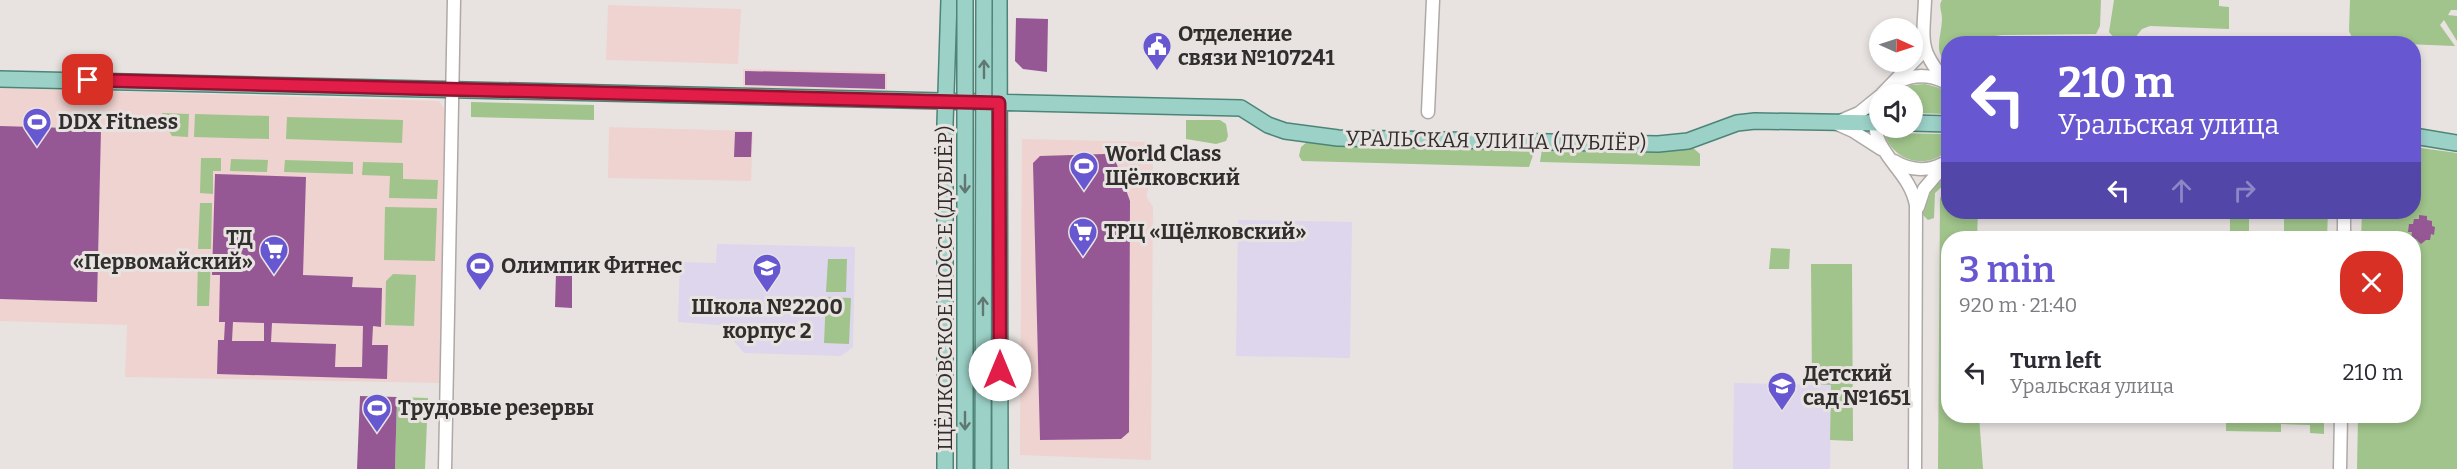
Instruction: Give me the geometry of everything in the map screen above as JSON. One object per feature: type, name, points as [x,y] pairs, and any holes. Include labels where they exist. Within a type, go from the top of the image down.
[{"type":"main road","name":"ЩЁЛКОВСКОЕ ШОССЕ (ДУБЛЁР)","points":[[945,469],[945,182],[949,0]]},
{"type":"main road","points":[[965,0],[965,469]]},
{"type":"main road","points":[[983,469],[984,0]]},
{"type":"main road","points":[[999,0],[1000,469]]},
{"type":"main road","points":[[0,78],[999,103]]},
{"type":"main road","name":"УРАЛЬСКАЯ УЛИЦА (ДУБЛЁР)","points":[[999,103],[1241,108],[1268,125],[1285,131],[1327,137],[1373,139],[1658,144],[1696,139],[1737,123],[1755,121],[1869,123]]},
{"type":"main road","points":[[1923,123],[1941,124]]},
{"type":"main road","points":[[2421,137],[2457,143]]},
{"type":"main road","points":[[945,182],[959,158],[969,155],[986,158],[999,180]]},
{"type":"street","points":[[445,469],[454,0]]},
{"type":"street","points":[[1428,112],[1433,0]]},
{"type":"street","points":[[1925,0],[1923,45],[1927,58],[1941,75]]},
{"type":"street","points":[[1892,84],[1904,72]]},
{"type":"street","points":[[1900,84],[1913,76],[1925,76],[1941,82]]},
{"type":"street","points":[[1830,123],[1852,117],[1869,104]]},
{"type":"street","points":[[1830,123],[1844,126],[1904,166],[1926,169],[1941,164]]},
{"type":"street","points":[[1878,138],[1884,152],[1915,196],[1917,220],[1915,469]]},
{"type":"street","points":[[1917,220],[1924,189],[1941,169]]},
{"type":"street","points":[[2340,469],[2341,423]]},
{"type":"shaded area","points":[[608,5],[741,9],[738,64],[606,60]]},
{"type":"shaded area","points":[[743,69],[887,72],[887,90],[743,87]]},
{"type":"shaded area","points":[[0,88],[439,101],[446,112],[441,383],[125,377],[127,325],[0,321]]},
{"type":"shaded area","points":[[609,127],[753,131],[751,181],[608,178]]},
{"type":"shaded area","name":"ТРЦ «Щёлковский»","points":[[1022,139],[1153,142],[1153,172],[1147,193],[1147,198],[1153,207],[1151,460],[1020,455]]},
{"type":"shaded area","points":[[1238,220],[1352,222],[1350,358],[1236,356]]},
{"type":"shaded area","name":"Школа №2200 корпус 2","points":[[717,244],[855,247],[853,347],[841,356],[744,353],[730,337],[730,326],[678,322],[680,262],[716,263]]},
{"type":"shaded area","name":"Детский сад №1651","points":[[1734,383],[1831,385],[1830,469],[1733,469]]},
{"type":"green space","points":[[1942,0],[2101,0],[2100,26],[2096,34],[1941,36],[1941,56],[1939,49],[1942,19],[1940,4]]},
{"type":"green space","points":[[2114,0],[2219,0],[2219,6],[2229,7],[2229,29],[2150,26],[2142,29],[2136,36],[2113,36],[2109,32]]},
{"type":"green space","points":[[2350,0],[2457,0],[2457,10],[2451,10],[2448,15],[2457,16],[2457,41],[2444,20],[2440,25],[2455,46],[2421,45],[2421,36],[2351,36],[2349,31]]},
{"type":"green space","points":[[1923,84],[1941,89],[1941,114],[1923,113]]},
{"type":"green space","points":[[471,102],[594,105],[594,120],[471,117]]},
{"type":"green space","points":[[162,113],[189,114],[188,137],[172,136],[162,119]]},
{"type":"green space","points":[[195,114],[269,116],[269,139],[194,137]]},
{"type":"green space","points":[[287,117],[403,120],[402,143],[286,139]]},
{"type":"green space","points":[[1186,120],[1220,120],[1226,124],[1228,136],[1226,141],[1216,144],[1186,139]]},
{"type":"green space","points":[[1923,134],[1941,134],[1941,155],[1930,160],[1911,160],[1895,150],[1886,138],[1923,138]]},
{"type":"green space","points":[[1307,142],[1333,145],[1525,146],[1531,150],[1533,155],[1529,167],[1302,161],[1299,156],[1301,147]]},
{"type":"green space","points":[[1691,146],[1700,154],[1700,166],[1540,162],[1542,149]]},
{"type":"green space","points":[[2421,148],[2457,153],[2457,469],[2357,469],[2358,423],[2421,423],[2421,231],[2361,231],[2362,219],[2421,219]]},
{"type":"green space","points":[[201,158],[221,158],[221,171],[213,171],[213,194],[200,193]]},
{"type":"green space","points":[[231,159],[268,160],[267,172],[230,171]]},
{"type":"green space","points":[[285,160],[353,162],[353,174],[284,172]]},
{"type":"green space","points":[[363,162],[403,163],[403,179],[438,180],[437,199],[389,198],[390,176],[362,175]]},
{"type":"green space","points":[[1941,180],[1941,187],[1935,193],[1934,218],[1928,220],[1922,214],[1931,191]]},
{"type":"green space","points":[[1940,198],[1941,219],[1978,219],[1977,231],[1941,231],[1941,423],[1980,423],[1983,469],[1938,469]]},
{"type":"green space","points":[[200,203],[212,203],[211,249],[198,249]]},
{"type":"green space","points":[[385,207],[437,208],[435,261],[384,260]]},
{"type":"green space","points":[[2230,219],[2249,219],[2249,231],[2230,231]]},
{"type":"green space","points":[[2284,219],[2328,219],[2327,231],[2284,231]]},
{"type":"green space","points":[[1771,248],[1790,249],[1789,269],[1769,269]]},
{"type":"green space","points":[[198,258],[211,258],[209,306],[197,306]]},
{"type":"green space","points":[[828,259],[847,259],[846,292],[826,292]]},
{"type":"green space","points":[[1811,264],[1852,264],[1853,441],[1830,440],[1831,385],[1812,384]]},
{"type":"green space","points":[[393,274],[416,275],[414,326],[385,325],[386,281]]},
{"type":"green space","points":[[826,297],[851,298],[849,344],[824,343]]},
{"type":"green space","points":[[397,397],[428,398],[425,469],[395,469]]},
{"type":"green space","points":[[2226,423],[2324,423],[2324,434],[2310,433],[2310,425],[2281,424],[2281,432],[2226,431]]},
{"type":"building","points":[[1016,18],[1048,19],[1047,72],[1023,69],[1015,61]]},
{"type":"building","points":[[745,71],[885,74],[885,89],[745,85]]},
{"type":"building","points":[[0,126],[101,129],[97,302],[0,299]]},
{"type":"building","points":[[735,132],[752,132],[751,157],[734,157]]},
{"type":"building","name":"ТРЦ «Щёлковский»","points":[[1105,154],[1116,162],[1130,201],[1129,432],[1121,439],[1040,440],[1033,163],[1040,156]]},
{"type":"building","name":"ТД «Первомайский»","points":[[215,174],[306,177],[303,275],[353,277],[352,287],[382,288],[381,327],[373,326],[372,345],[388,345],[387,379],[217,374],[218,340],[224,340],[225,322],[219,322],[220,275],[212,275]],"holes":[[[233,322],[264,323],[264,341],[232,341]],[[272,323],[363,326],[362,367],[335,367],[336,344],[271,342]]]},
{"type":"building","points":[[2421,215],[2427,216],[2427,220],[2432,221],[2432,226],[2435,227],[2434,235],[2431,234],[2430,240],[2421,244],[2421,231],[2408,231],[2409,224],[2413,224],[2414,219],[2421,219]]},
{"type":"building","points":[[556,272],[572,273],[572,308],[555,307]]},
{"type":"building","name":"Трудовые резервы","points":[[360,396],[397,397],[395,469],[357,469]]},
{"type":"place","name":"Отделение связи №107241","points":[[1157,72]]},
{"type":"place","name":"DDX Fitness","points":[[37,148]]},
{"type":"place","name":"World Class Щёлковский","points":[[1084,192]]},
{"type":"place","name":"ТРЦ «Щёлковский»","points":[[1083,258]]},
{"type":"place","name":"ТД «Первомайский»","points":[[274,276]]},
{"type":"place","name":"Олимпик Фитнес","points":[[480,292]]},
{"type":"place","name":"Школа №2200 корпус 2","points":[[767,294]]},
{"type":"place","name":"Детский сад №1651","points":[[1782,412]]},
{"type":"place","name":"Трудовые резервы","points":[[377,434]]},
{"type":"route","points":[[88,80],[999,103],[1000,370]]}]
